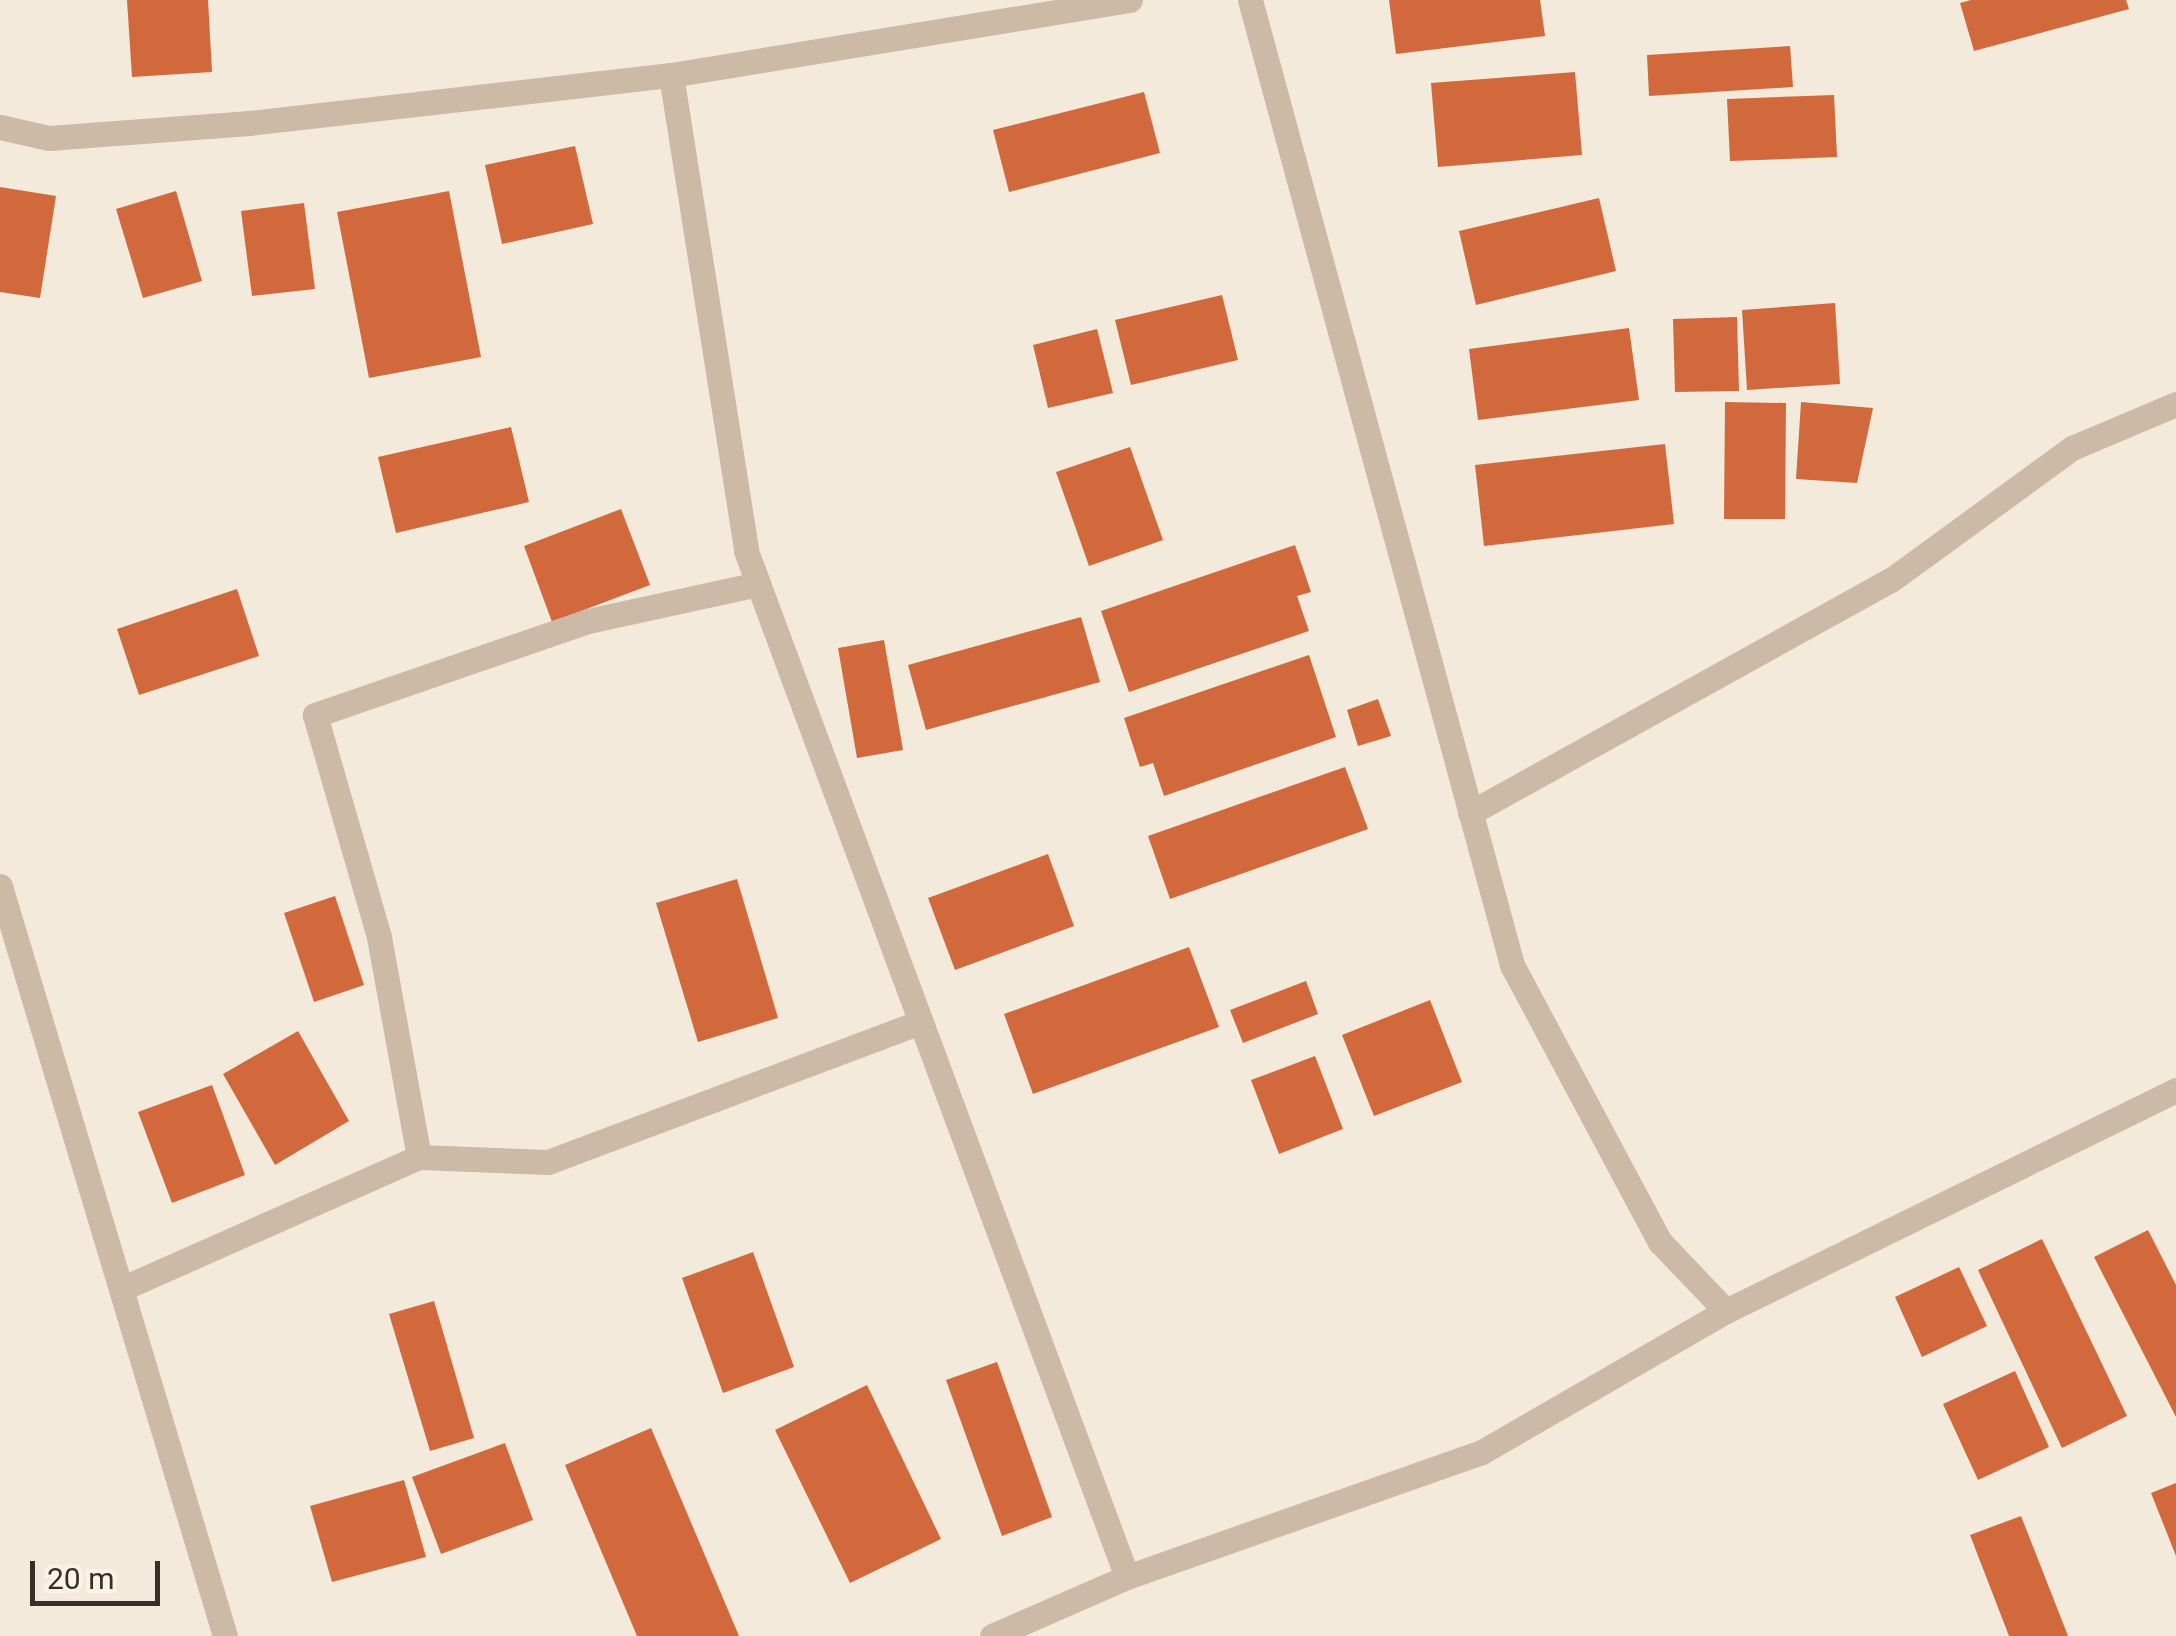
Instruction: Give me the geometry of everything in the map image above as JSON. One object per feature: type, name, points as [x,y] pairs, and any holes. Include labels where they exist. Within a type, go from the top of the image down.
[{"type":"street","points":[[0,127],[49,138],[249,123],[671,74],[1130,0]]},
{"type":"street","points":[[1250,0],[1512,965],[1660,1242],[1726,1312]]},
{"type":"street","points":[[671,74],[758,584],[917,1023],[1127,1576]]},
{"type":"street","points":[[1470,813],[1891,580],[2072,448],[2176,404]]},
{"type":"street","points":[[419,1158],[379,937],[315,715],[588,621],[758,584]]},
{"type":"street","points":[[0,886],[225,1636]]},
{"type":"street","points":[[121,1289],[419,1158],[548,1162],[917,1023]]},
{"type":"street","points":[[992,1636],[1127,1576],[1480,1453],[1726,1312],[2176,1090]]},
{"type":"building","points":[[127,0],[208,0],[212,72],[132,77]]},
{"type":"building","points":[[1389,0],[1540,0],[1545,36],[1396,54]]},
{"type":"building","points":[[2126,0],[2129,9],[1974,51],[1960,3]]},
{"type":"building","points":[[1790,46],[1793,87],[1649,96],[1647,55]]},
{"type":"building","points":[[1575,72],[1582,155],[1438,167],[1431,83]]},
{"type":"building","points":[[1144,92],[1160,153],[1009,192],[993,130]]},
{"type":"building","points":[[1834,95],[1837,157],[1730,161],[1727,99]]},
{"type":"building","points":[[575,146],[593,224],[502,244],[485,165]]},
{"type":"building","points":[[0,187],[56,196],[40,298],[0,292]]},
{"type":"building","points":[[176,191],[202,281],[143,298],[116,209]]},
{"type":"building","points":[[449,191],[481,357],[369,378],[337,212]]},
{"type":"building","points":[[1599,198],[1616,271],[1476,305],[1459,231]]},
{"type":"building","points":[[304,203],[315,289],[252,296],[241,211]]},
{"type":"building","points":[[1222,295],[1238,360],[1131,385],[1115,320]]},
{"type":"building","points":[[1835,303],[1840,384],[1747,390],[1742,310]]},
{"type":"building","points":[[1737,317],[1739,391],[1675,392],[1673,319]]},
{"type":"building","points":[[1629,328],[1639,400],[1478,420],[1469,349]]},
{"type":"building","points":[[1097,329],[1113,393],[1048,408],[1033,345]]},
{"type":"building","points":[[1725,402],[1786,403],[1785,519],[1724,519]]},
{"type":"building","points":[[1801,402],[1873,408],[1857,483],[1796,479]]},
{"type":"building","points":[[511,427],[529,502],[396,533],[378,457]]},
{"type":"building","points":[[1665,444],[1674,524],[1484,546],[1475,465]]},
{"type":"building","points":[[1130,447],[1163,540],[1089,566],[1056,472]]},
{"type":"building","points":[[621,509],[650,585],[552,622],[524,546]]},
{"type":"building","points":[[1295,545],[1311,592],[1297,596],[1309,631],[1129,692],[1101,611]]},
{"type":"building","points":[[237,589],[259,656],[139,695],[117,629]]},
{"type":"building","points":[[1081,617],[1100,682],[926,730],[908,665]]},
{"type":"building","points":[[884,640],[903,750],[857,758],[838,648]]},
{"type":"building","points":[[1309,655],[1336,737],[1164,796],[1153,763],[1140,767],[1124,718]]},
{"type":"building","points":[[1378,699],[1391,736],[1358,746],[1347,710]]},
{"type":"building","points":[[1345,767],[1368,829],[1170,899],[1148,836]]},
{"type":"building","points":[[1048,854],[1074,926],[955,970],[928,898]]},
{"type":"building","points":[[737,879],[778,1018],[698,1042],[656,903]]},
{"type":"building","points":[[335,896],[364,985],[314,1002],[284,913]]},
{"type":"building","points":[[1189,947],[1219,1027],[1033,1094],[1004,1014]]},
{"type":"building","points":[[1306,981],[1318,1014],[1243,1043],[1230,1010]]},
{"type":"building","points":[[1430,1000],[1462,1082],[1374,1116],[1342,1035]]},
{"type":"building","points":[[298,1031],[349,1121],[275,1165],[223,1074]]},
{"type":"building","points":[[1315,1056],[1343,1129],[1279,1154],[1251,1080]]},
{"type":"building","points":[[212,1085],[245,1175],[172,1203],[138,1112]]},
{"type":"building","points":[[2148,1230],[2176,1285],[2176,1417],[2094,1257]]},
{"type":"building","points":[[2042,1239],[2127,1416],[2062,1448],[1978,1270]]},
{"type":"building","points":[[753,1252],[794,1367],[723,1393],[682,1278]]},
{"type":"building","points":[[1959,1267],[1987,1326],[1922,1357],[1895,1297]]},
{"type":"building","points":[[434,1301],[474,1438],[430,1451],[389,1314]]},
{"type":"building","points":[[997,1362],[1052,1517],[1002,1536],[946,1380]]},
{"type":"building","points":[[2015,1371],[2049,1447],[1978,1480],[1943,1404]]},
{"type":"building","points":[[867,1385],[941,1539],[850,1583],[775,1430]]},
{"type":"building","points":[[651,1428],[739,1636],[637,1636],[565,1465]]},
{"type":"building","points":[[505,1443],[533,1520],[441,1554],[412,1477]]},
{"type":"building","points":[[404,1480],[426,1557],[332,1582],[310,1506]]},
{"type":"building","points":[[2176,1483],[2176,1556],[2151,1493]]},
{"type":"building","points":[[2021,1516],[2068,1636],[2009,1636],[1970,1535]]}]
